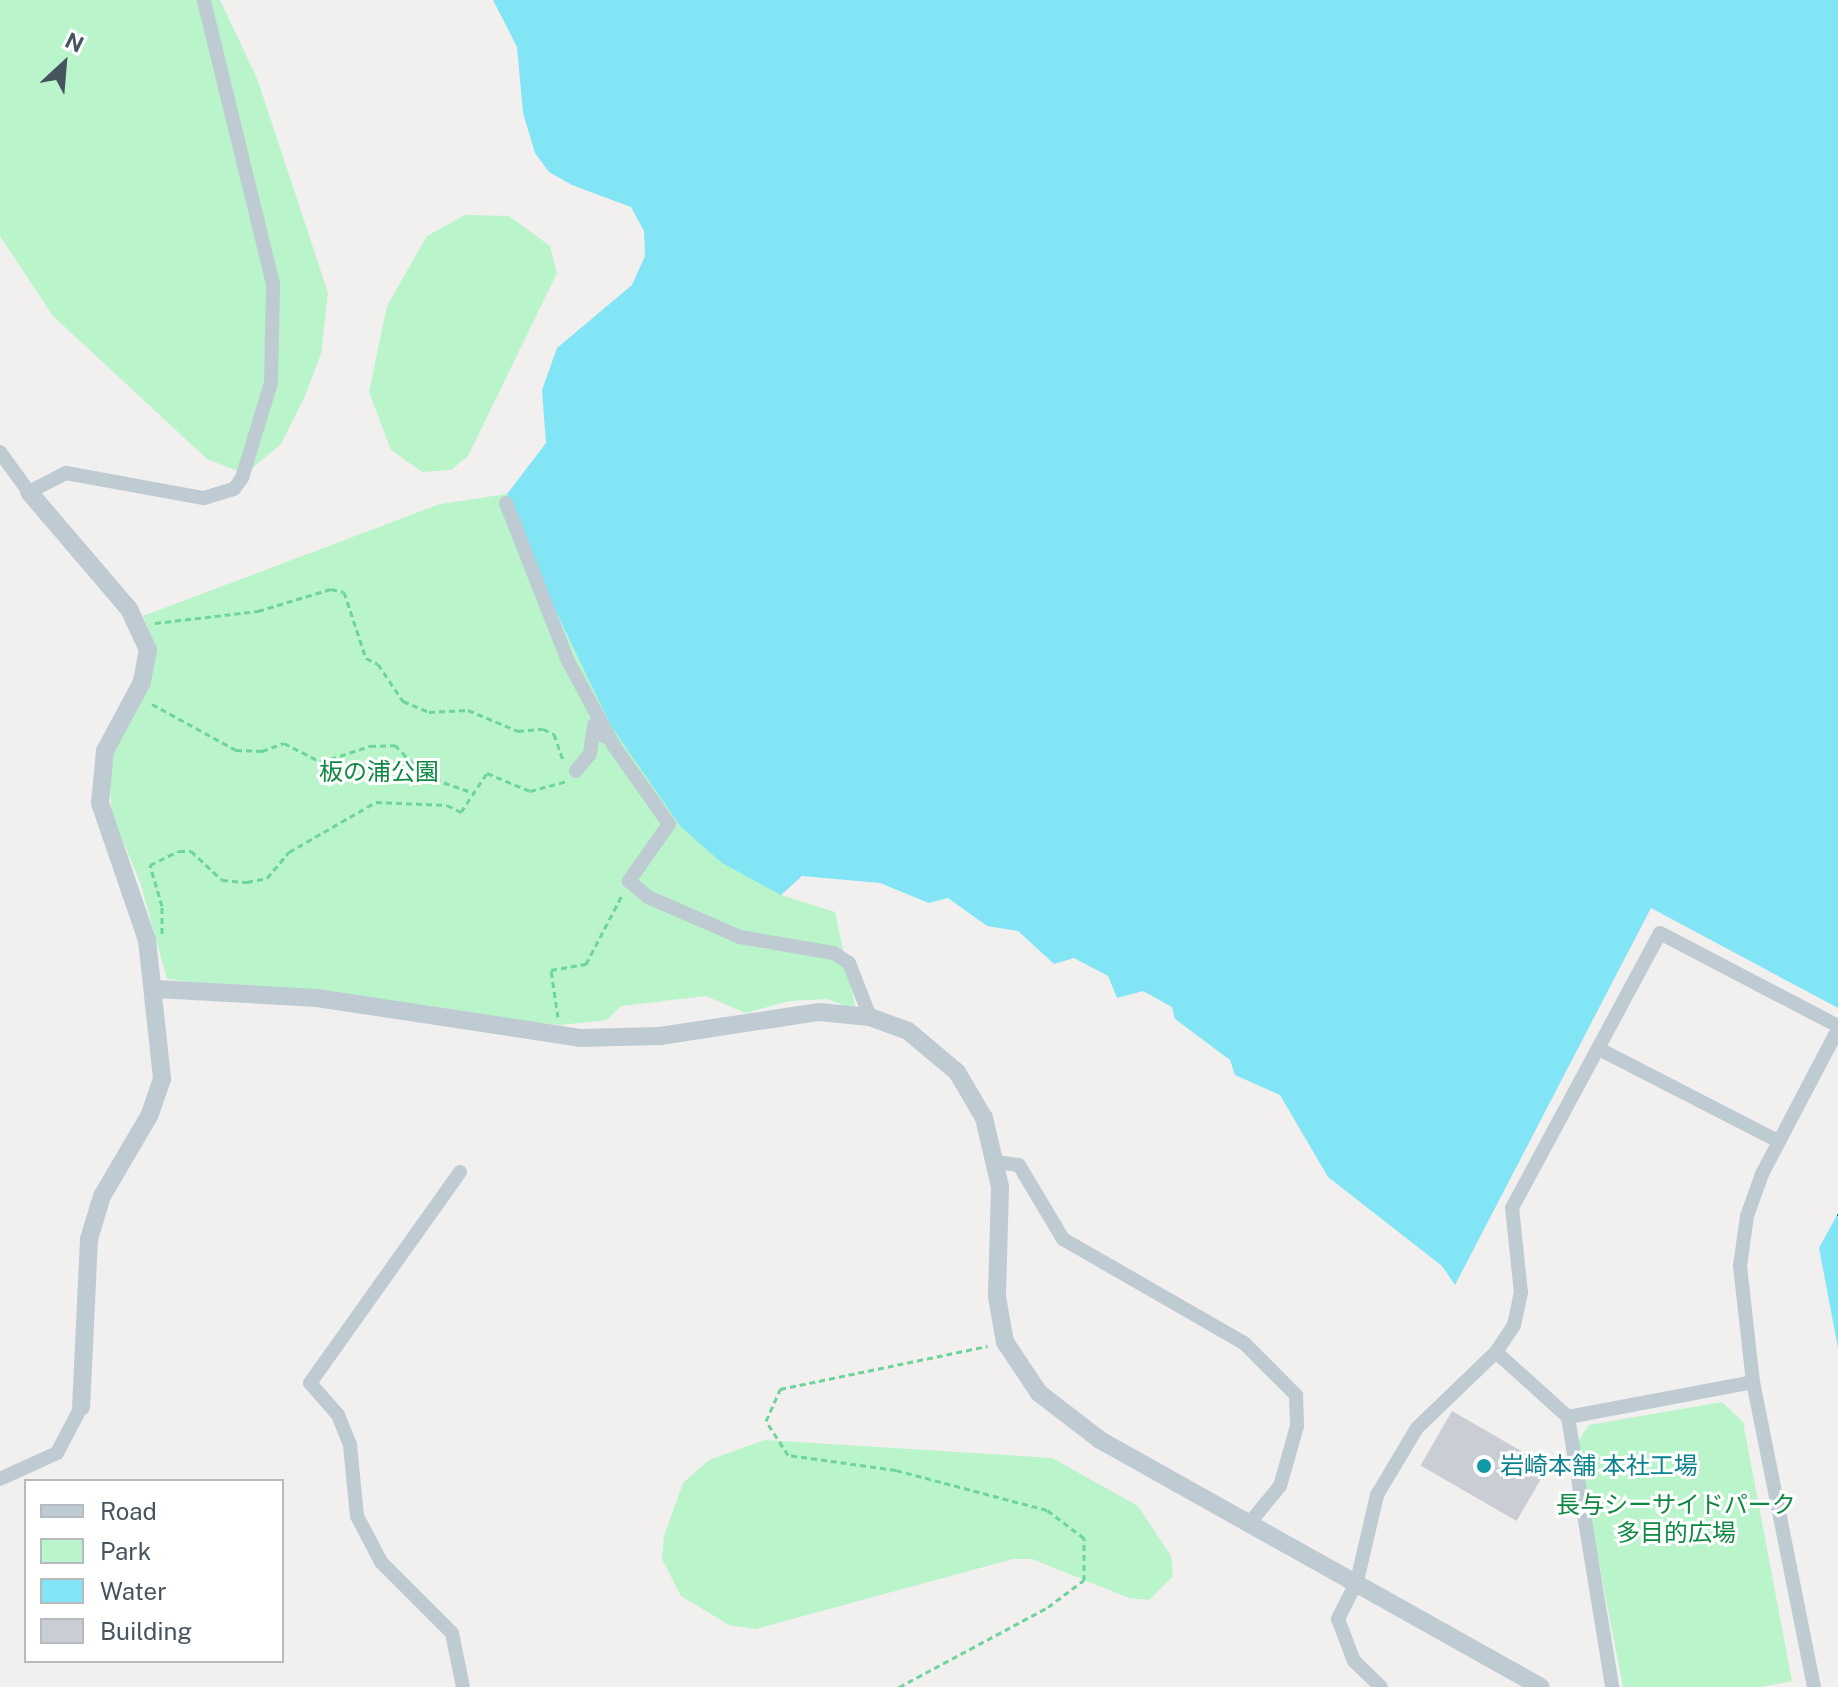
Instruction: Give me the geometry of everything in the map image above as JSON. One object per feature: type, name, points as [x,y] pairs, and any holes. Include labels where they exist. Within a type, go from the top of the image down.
[{"type":"street","points":[[29,492],[66,473],[204,498],[234,489],[261,432],[277,335],[273,284],[204,0]]},
{"type":"street","points":[[0,452],[142,630],[148,650],[142,682],[105,751],[100,803],[147,940],[157,989],[162,1079],[149,1116],[102,1196],[89,1239],[81,1407],[57,1453],[0,1479]]},
{"type":"street","points":[[506,503],[568,661],[614,746],[669,824],[629,881],[648,897],[740,937],[834,953],[849,963],[870,1017]]},
{"type":"street","points":[[576,771],[590,754],[594,725],[614,746]]},
{"type":"street","points":[[1381,1687],[1354,1661],[1338,1619],[1357,1581],[1377,1495],[1410,1439],[1496,1352],[1514,1325],[1521,1293],[1512,1208],[1660,933],[1838,1028],[1778,1141],[1747,1216],[1740,1266],[1753,1382],[1814,1687]]},
{"type":"street","points":[[157,989],[317,998],[561,1036],[660,1036],[819,1012],[870,1017],[908,1031],[957,1072],[976,1097],[997,1162],[997,1297],[1005,1342],[1025,1376],[1071,1423],[1251,1521],[1541,1687]]},
{"type":"street","points":[[1599,1049],[1778,1141]]},
{"type":"street","points":[[997,1162],[1019,1165],[1063,1239],[1244,1343],[1296,1395],[1297,1426],[1280,1486],[1251,1521]]},
{"type":"street","points":[[460,1172],[310,1383],[338,1415],[350,1445],[357,1516],[381,1562],[452,1633],[463,1687]]},
{"type":"street","points":[[1496,1352],[1568,1417],[1612,1687]]},
{"type":"street","points":[[1568,1417],[1753,1382]]},
{"type":"path","points":[[142,630],[157,622],[258,611],[331,589],[344,592],[366,658],[378,664],[403,701],[429,712],[468,710],[518,731],[543,729],[554,734],[566,767],[576,771],[564,784],[530,791],[487,773],[461,812],[447,805],[376,802],[289,852],[267,878],[247,882],[222,880],[191,851],[179,851],[150,865],[165,933],[147,940]]},
{"type":"path","points":[[142,682],[153,707],[236,750],[262,751],[284,743],[321,762],[370,746],[395,745],[425,776],[474,793]]},
{"type":"path","points":[[561,1036],[551,970],[586,964],[629,881]]},
{"type":"path","points":[[899,1687],[1048,1607],[1084,1580],[1084,1538],[1047,1510],[896,1470],[788,1455],[766,1421],[780,1389],[1005,1342]]},
{"type":"green space","points":[[0,0],[220,0],[257,78],[328,293],[321,354],[304,398],[281,444],[245,474],[207,459],[53,316],[0,236]]},
{"type":"green space","points":[[465,215],[509,216],[550,246],[557,273],[468,456],[451,470],[422,472],[391,450],[369,392],[387,306],[427,236]]},
{"type":"green space","name":"板の浦公園","points":[[507,494],[518,533],[584,670],[781,895],[835,912],[856,1010],[827,999],[789,1001],[746,1013],[706,996],[621,1006],[607,1020],[560,1025],[167,979],[140,882],[112,815],[109,771],[150,633],[143,616],[440,504]]},
{"type":"green space","name":"長与シーサイドパーク 多目的広場","points":[[1722,1402],[1743,1422],[1792,1681],[1761,1687],[1623,1687],[1576,1444],[1589,1425]]},
{"type":"green space","points":[[765,1440],[1052,1458],[1138,1506],[1171,1556],[1173,1576],[1149,1600],[1129,1598],[1032,1559],[1013,1559],[756,1629],[729,1625],[681,1596],[662,1559],[664,1536],[683,1483],[709,1460]]},
{"type":"water","points":[[493,0],[1838,0],[1838,1008],[1651,908],[1455,1285],[1442,1266],[1328,1177],[1280,1095],[1235,1075],[1230,1060],[1175,1019],[1172,1007],[1143,991],[1117,998],[1108,976],[1074,958],[1054,964],[1018,931],[987,926],[948,898],[929,903],[880,883],[802,876],[781,895],[722,863],[681,827],[611,726],[518,533],[507,494],[546,443],[542,390],[557,348],[632,285],[645,256],[644,231],[631,207],[572,185],[549,172],[535,153],[523,113],[517,47]]},
{"type":"water","points":[[1838,1213],[1838,1348],[1819,1248]]},
{"type":"building","name":"岩崎本舗 本社工場","points":[[1452,1411],[1548,1466],[1517,1521],[1420,1466]]},
{"type":"place","name":"岩崎本舗 本社工場","points":[[1484,1466]]}]
